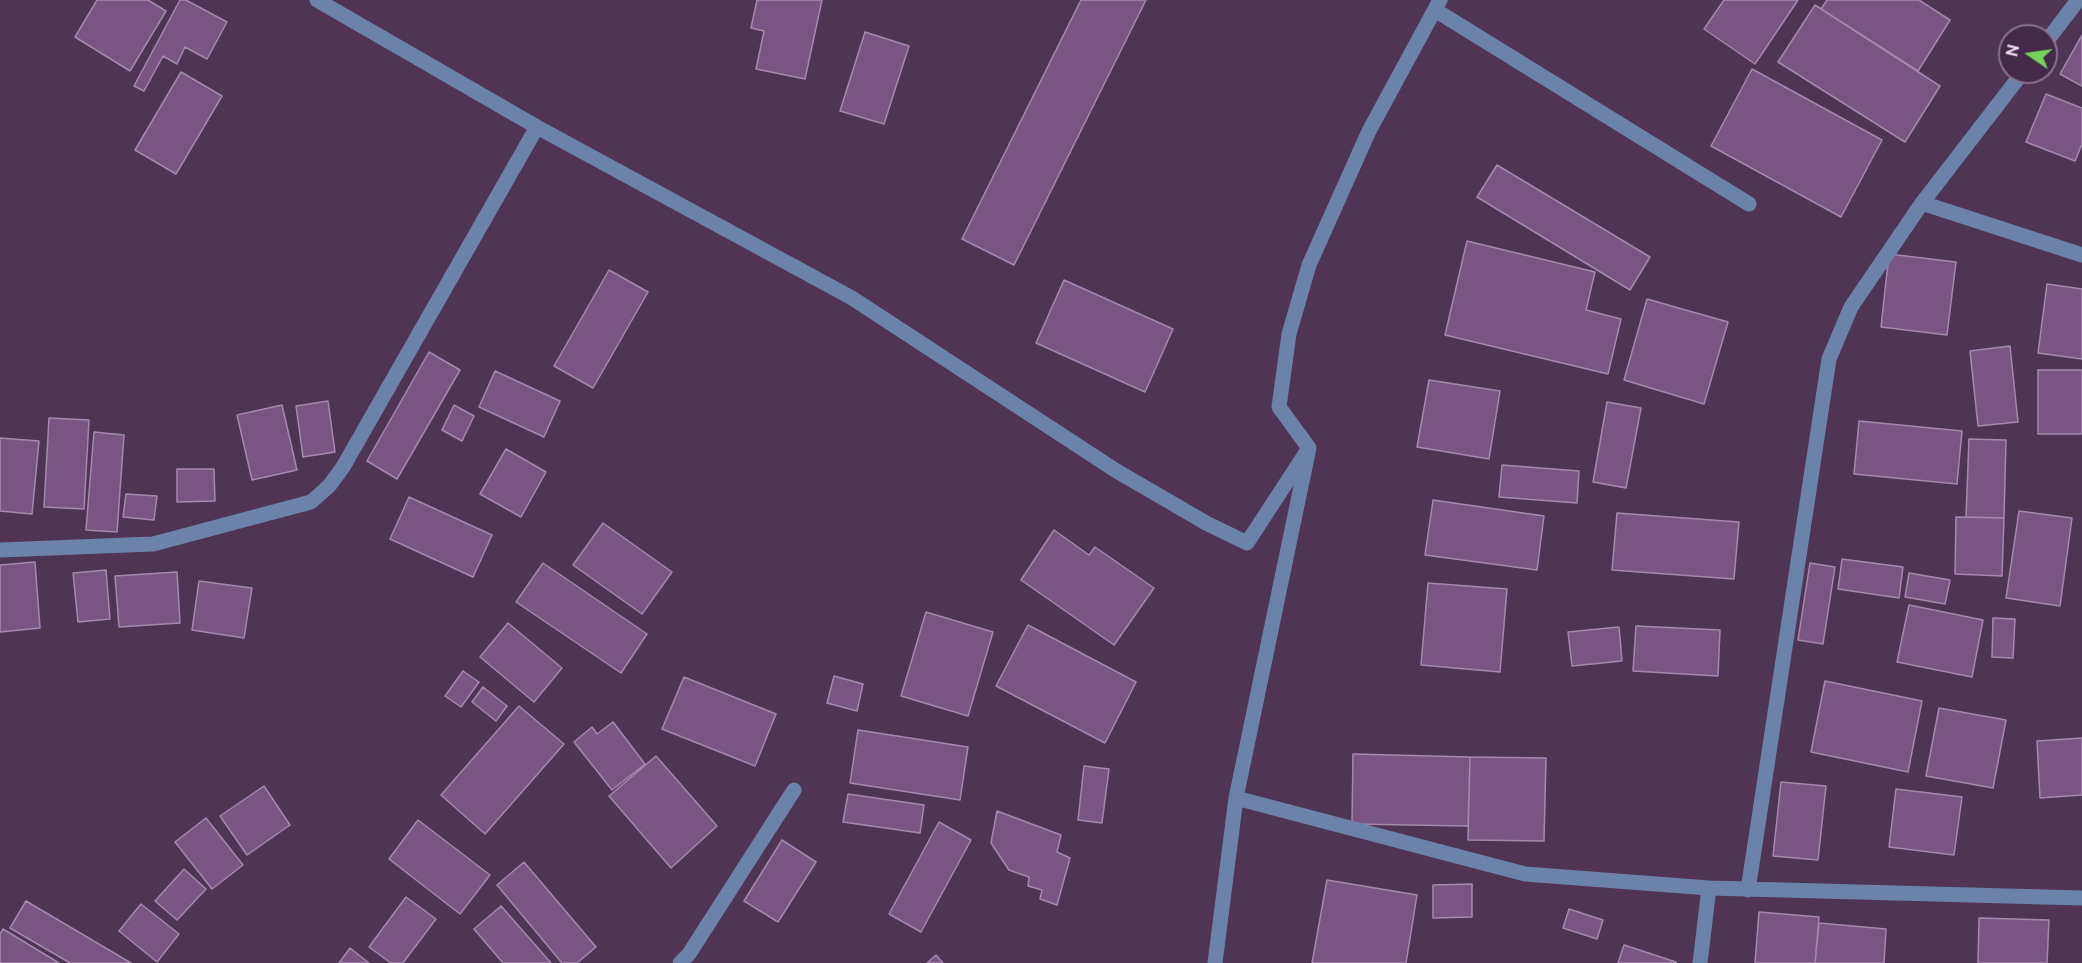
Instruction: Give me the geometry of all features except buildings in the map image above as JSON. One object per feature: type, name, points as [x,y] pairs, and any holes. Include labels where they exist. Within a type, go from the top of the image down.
[{"type":"street","points":[[317,0],[537,128],[852,298],[1115,470],[1206,523],[1247,543],[1309,448]]},
{"type":"street","points":[[2058,26],[2078,0]]},
{"type":"street","points":[[1215,963],[1236,798],[1309,448],[1279,407],[1289,334],[1309,265],[1369,131],[1438,5],[1749,204]]},
{"type":"street","points":[[1748,890],[1829,359],[1851,307],[1922,203],[2014,84]]},
{"type":"street","points":[[0,550],[153,544],[311,502],[329,486],[343,467],[537,128]]},
{"type":"street","points":[[1922,203],[2082,255]]},
{"type":"street","points":[[689,960],[794,790]]},
{"type":"street","points":[[1236,798],[1525,874],[1748,890],[2082,898]]},
{"type":"street","points":[[1700,963],[1709,888]]}]
